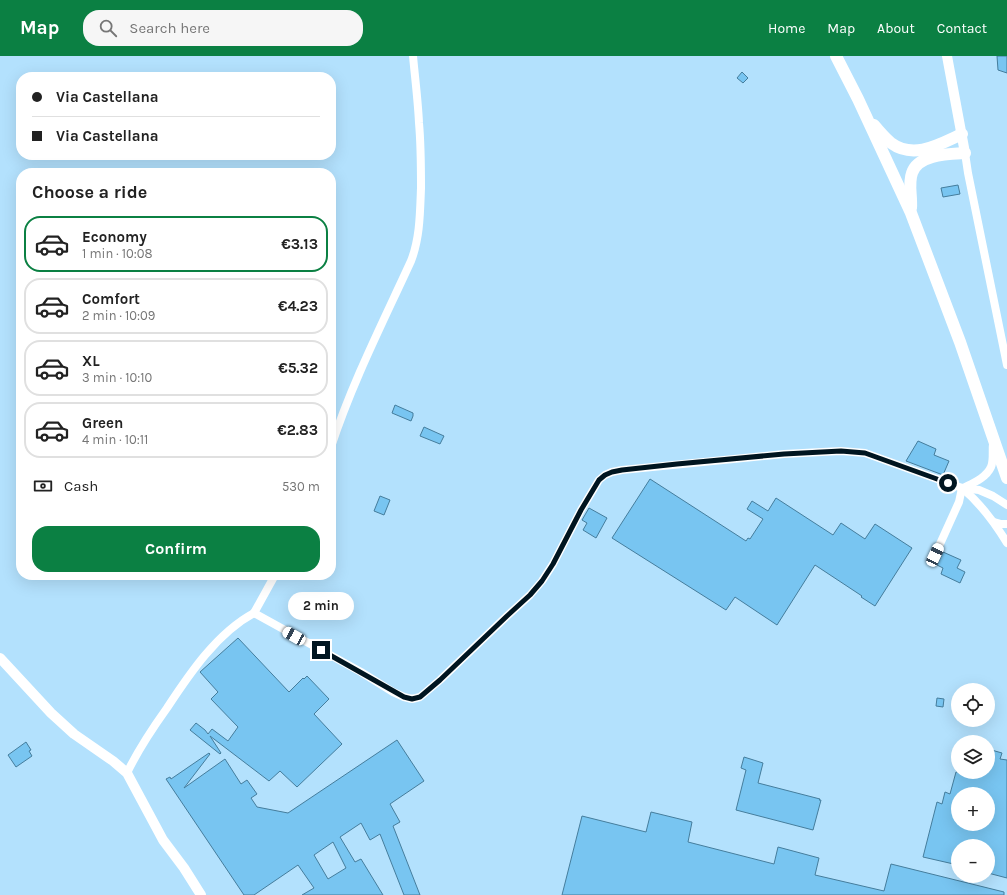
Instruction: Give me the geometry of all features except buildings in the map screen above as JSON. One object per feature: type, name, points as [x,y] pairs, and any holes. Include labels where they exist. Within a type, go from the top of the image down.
[{"type":"main road","points":[[836,56],[867,118],[911,213],[960,342],[1007,478]]},
{"type":"main road","points":[[867,118],[891,143],[906,150],[922,150],[943,143],[962,134]]},
{"type":"main road","points":[[911,213],[912,204],[910,187],[912,173],[920,162],[931,157],[965,153]]},
{"type":"street","points":[[336,432],[357,380],[411,261],[417,244],[420,208],[421,153],[420,124],[413,56]]},
{"type":"street","points":[[947,56],[962,134],[969,181],[1007,366]]},
{"type":"street","points":[[962,488],[979,480],[990,467],[994,438]]},
{"type":"street","points":[[254,614],[361,672],[394,692],[412,699],[420,697],[440,680],[530,595],[542,581],[553,564],[581,510],[599,480],[612,472],[677,464],[776,455],[841,451],[865,453],[962,488],[979,490],[993,496],[1007,505]]},
{"type":"street","points":[[962,488],[986,512],[994,522],[1007,544]]},
{"type":"street","points":[[935,555],[959,502],[962,488]]},
{"type":"street","points":[[994,522],[1007,524]]},
{"type":"street","points":[[127,774],[142,744],[179,689],[208,651],[234,627],[254,614],[272,580]]},
{"type":"street","points":[[0,658],[51,713],[94,749],[113,761],[127,774],[163,840],[184,868],[201,895]]},
{"type":"route","points":[[321,650],[404,697],[412,699],[420,697],[530,595],[542,581],[553,564],[581,510],[599,480],[612,472],[784,454],[841,451],[865,453],[948,483]]}]
